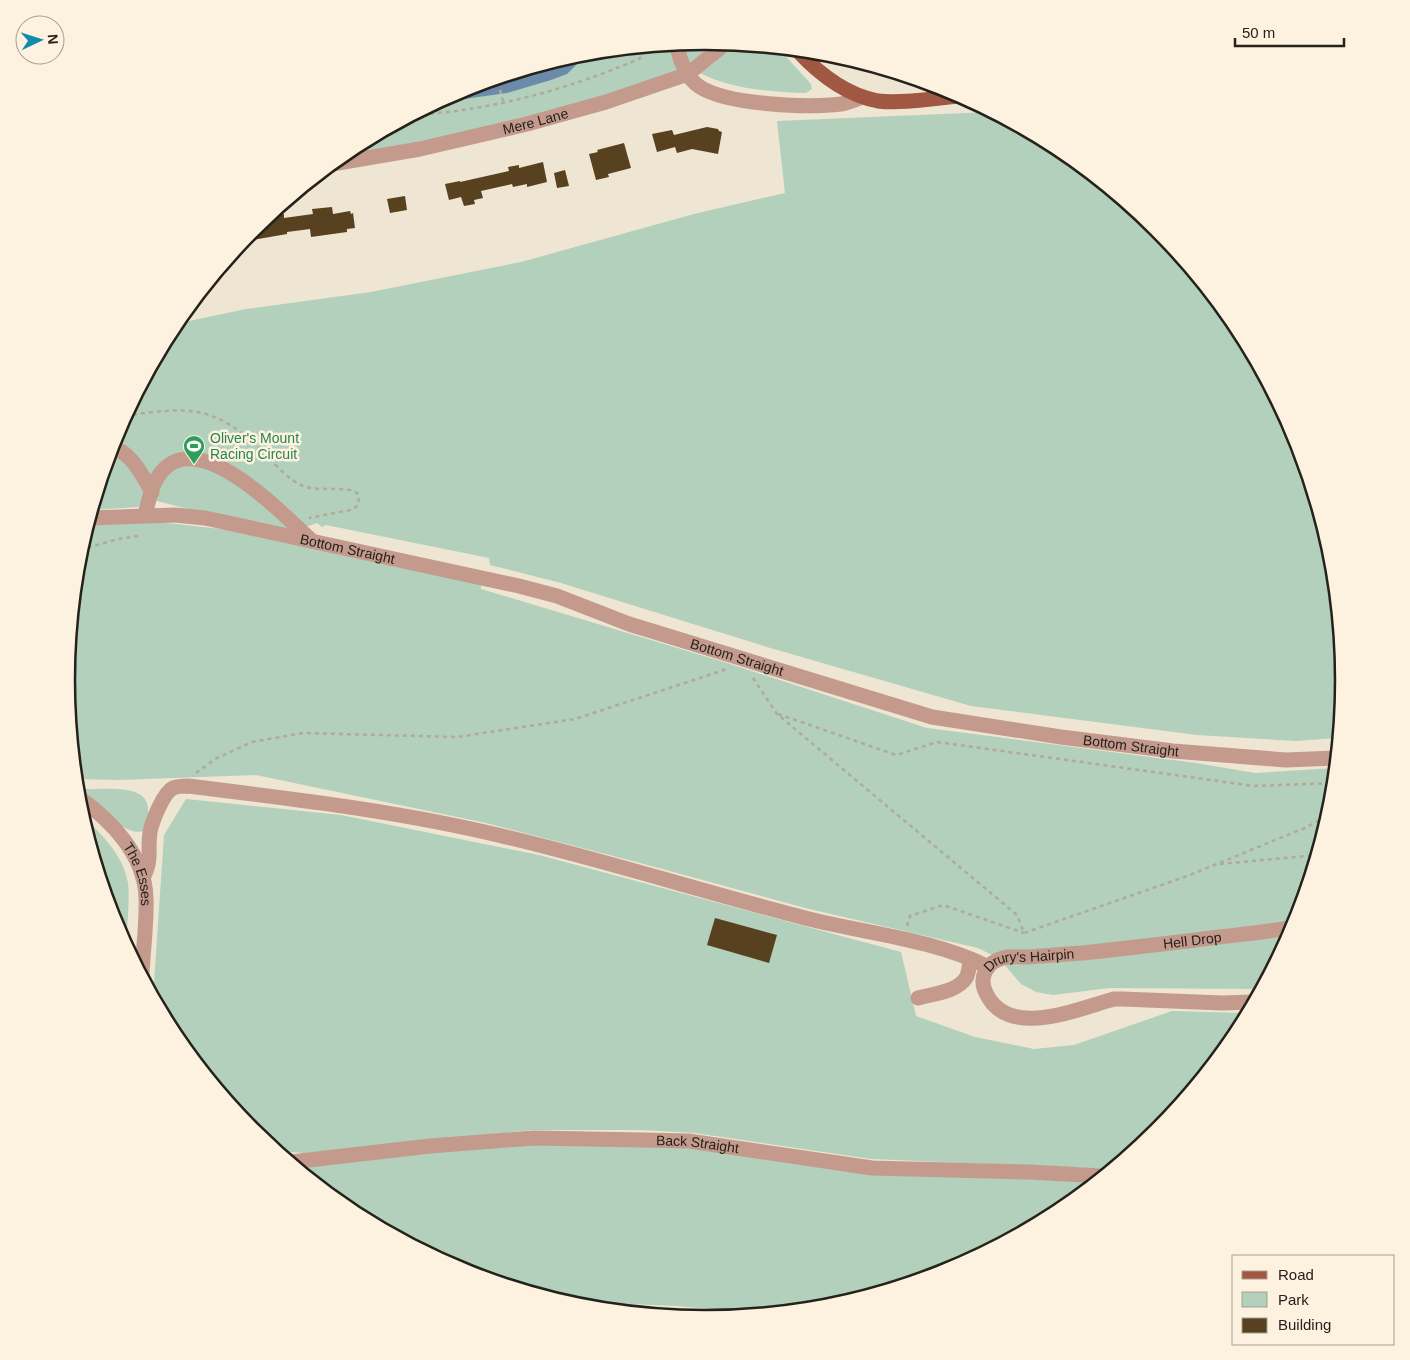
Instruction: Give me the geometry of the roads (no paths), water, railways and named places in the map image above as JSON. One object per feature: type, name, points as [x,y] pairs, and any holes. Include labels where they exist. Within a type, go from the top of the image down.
[{"type":"main road","points":[[804,58],[811,66],[837,86],[863,97],[880,101],[944,97]]},
{"type":"street","name":"Mere Lane","points":[[347,161],[420,149],[527,124],[606,102],[688,74],[718,50]]},
{"type":"street","points":[[679,51],[681,61],[688,74],[698,86],[740,100],[774,104],[816,105],[842,104],[863,97]]},
{"type":"street","points":[[119,449],[136,465],[152,492]]},
{"type":"street","points":[[145,515],[155,482],[160,475],[174,463],[189,458],[204,460],[218,465],[251,486],[314,542]]},
{"type":"street","name":"Bottom Straight","points":[[96,518],[175,515],[204,518],[519,586],[557,596],[630,624],[932,717],[1061,737],[1173,751],[1286,760],[1330,758]]},
{"type":"street","points":[[143,878],[150,862],[150,831],[159,808],[166,794],[176,787],[188,786],[376,810],[501,835],[637,870],[809,919],[940,948],[988,967]]},
{"type":"street","name":"The Esses","points":[[87,805],[104,818],[123,838],[143,878],[146,896],[143,964]]},
{"type":"street","points":[[123,838],[138,838],[150,831]]},
{"type":"street","name":"Hell Drop","points":[[1090,952],[1127,949],[1284,928]]},
{"type":"street","name":"Drury's Hairpin","points":[[1090,952],[1004,957],[985,970],[984,991],[1002,1012],[1012,1016],[1036,1019],[1114,1000],[1156,999],[1222,1003],[1246,1002]]},
{"type":"street","points":[[918,998],[952,988],[961,983],[967,975],[971,959]]},
{"type":"street","name":"Back Straight","points":[[298,1161],[430,1146],[534,1138],[689,1141],[872,1168],[1094,1176]]},
{"type":"water","points":[[578,63],[567,74],[507,93],[461,99],[502,83]]},
{"type":"place","name":"Oliver's Mount Racing Circuit","points":[[194,465]]}]
